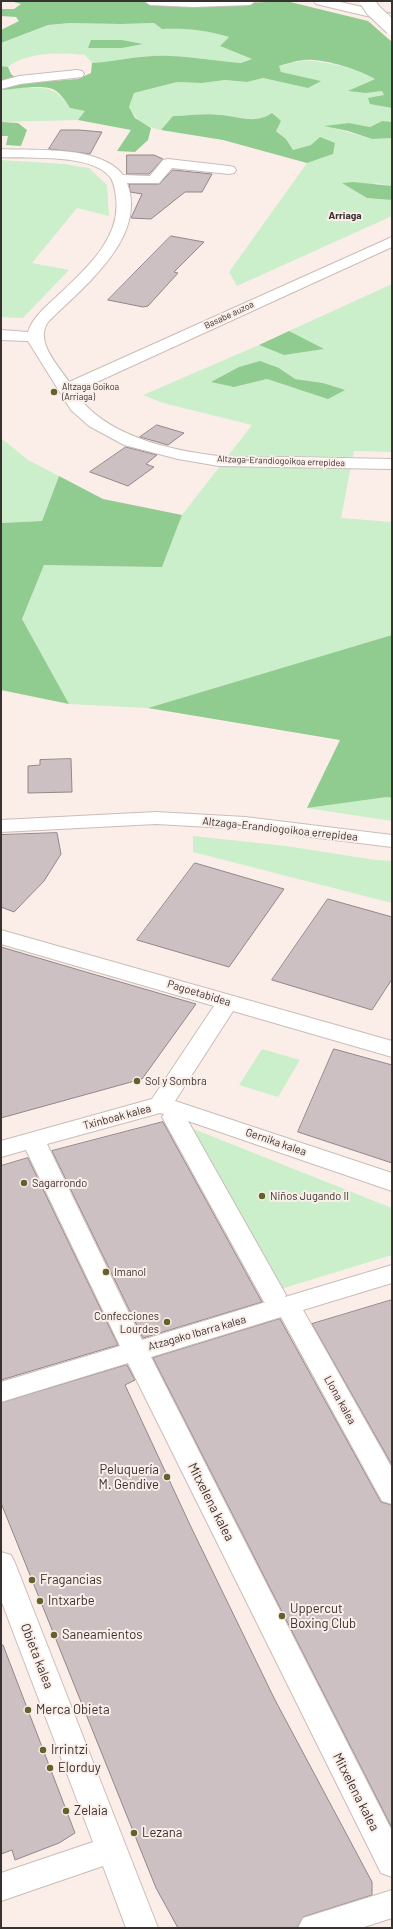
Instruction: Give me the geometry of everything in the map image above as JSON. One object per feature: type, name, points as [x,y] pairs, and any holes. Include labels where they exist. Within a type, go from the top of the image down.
[{"type":"main road","points":[[150,1],[194,3],[250,1]]},
{"type":"main road","points":[[320,1],[392,18]]},
{"type":"main road","points":[[367,1],[392,7]]},
{"type":"main road","points":[[367,1],[373,10],[392,28]]},
{"type":"main road","points":[[1,85],[19,80],[78,74]]},
{"type":"main road","points":[[1,153],[62,156],[91,160],[114,171],[125,197],[126,208],[121,227],[96,266],[43,319],[36,328],[34,337],[1,335]]},
{"type":"main road","points":[[118,179],[154,180],[168,163],[229,170]]},
{"type":"main road","name":"Basabe auzoa","points":[[66,390],[392,241]]},
{"type":"main road","name":"Altzaga-Erandiogoikoa errepidea","points":[[34,337],[36,343],[77,407],[94,422],[130,441],[178,454],[219,460],[392,464]]},
{"type":"main road","name":"Altzaga-Erandiogoikoa errepidea","points":[[1,826],[156,818],[245,823],[392,841]]},
{"type":"main road","name":"Pagoetabidea","points":[[4,937],[392,1049]]},
{"type":"main road","name":"Txinboak kalea","points":[[1,1148],[167,1111],[228,1002]]},
{"type":"main road","name":"Gernika kalea","points":[[167,1111],[192,1114],[392,1182]]},
{"type":"main road","name":"Llona kalea","points":[[167,1111],[392,1493]]},
{"type":"main road","name":"Mitxelena kalea","points":[[33,1140],[135,1351],[392,1863]]},
{"type":"main road","name":"Atzagako Ibarra kalea","points":[[1,1392],[135,1351],[280,1301],[392,1274]]},
{"type":"main road","name":"Obieta kalea","points":[[1,1563],[142,1928]]},
{"type":"main road","points":[[1,1886],[93,1856]]},
{"type":"main road","points":[[314,1928],[392,1904]]},
{"type":"green space","points":[[10,1],[131,1],[227,4],[286,1],[368,21],[392,42],[392,108],[370,104],[368,98],[384,95],[382,91],[366,93],[348,91],[375,79],[350,68],[330,62],[300,60],[279,66],[281,72],[321,81],[308,88],[263,78],[247,82],[225,80],[202,83],[177,82],[134,93],[129,107],[135,118],[151,128],[148,140],[135,152],[117,151],[131,130],[78,120],[85,111],[70,108],[59,93],[53,89],[32,87],[1,90],[1,66],[8,67],[11,74],[23,83],[78,79],[91,73],[92,63],[141,57],[180,57],[241,63],[252,59],[220,46],[229,37],[196,30],[162,29],[154,23],[70,23],[48,25],[1,43],[1,30],[19,21],[16,17],[1,16],[1,9],[14,9],[21,4]]},
{"type":"green space","points":[[70,23],[155,23],[162,29],[188,29],[204,31],[229,37],[220,46],[252,59],[241,63],[189,57],[161,56],[92,63],[85,55],[45,54],[24,58],[8,67],[1,66],[1,43],[48,25]],"holes":[[[92,40],[122,40],[142,44],[122,48],[88,48]]]},
{"type":"green space","points":[[91,40],[122,40],[143,44],[122,48],[88,48]]},
{"type":"green space","points":[[304,60],[340,66],[358,71],[375,79],[361,85],[366,93],[382,91],[384,95],[370,104],[392,108],[392,122],[382,121],[370,127],[349,123],[326,126],[372,139],[392,138],[392,186],[375,183],[367,198],[392,200],[392,216],[237,286],[229,272],[307,163],[333,154],[311,145],[293,150],[286,139],[276,130],[272,113],[259,119],[247,119],[214,114],[173,116],[161,130],[142,123],[129,107],[134,93],[177,82],[202,83],[225,80],[247,82],[263,78],[308,88],[320,81],[281,72],[279,66]]},
{"type":"green space","points":[[19,88],[48,89],[59,95],[70,108],[85,111],[78,120],[1,122],[1,90]]},
{"type":"green space","points":[[272,113],[281,121],[276,131],[286,139],[293,150],[311,145],[320,137],[335,143],[333,154],[307,163],[223,140],[161,130],[173,116],[214,114],[246,119],[259,119]]},
{"type":"green space","points":[[382,121],[392,122],[392,138],[372,139],[348,131],[324,126],[349,123],[370,127]]},
{"type":"green space","points":[[1,122],[18,123],[27,130],[21,146],[6,145],[8,136],[1,136]]},
{"type":"green space","points":[[1,160],[64,164],[89,168],[107,185],[109,216],[77,208],[32,263],[69,270],[23,318],[1,317]]},
{"type":"green space","points":[[353,182],[392,186],[392,200],[367,198],[342,183]]},
{"type":"green space","points":[[392,284],[392,452],[354,451],[341,518],[392,522],[392,635],[148,708],[69,704],[22,619],[44,565],[162,566],[182,515],[252,425],[163,403],[143,395],[259,345],[284,355],[323,349],[289,331]],"holes":[[[279,368],[295,379],[323,383],[297,389],[267,379],[234,387]]]},
{"type":"green space","points":[[289,331],[324,349],[284,355],[259,345]]},
{"type":"green space","points":[[260,361],[279,368],[295,379],[323,383],[345,390],[328,399],[267,379],[234,387],[211,382],[239,367]]},
{"type":"green space","points":[[1,438],[28,460],[59,476],[42,521],[1,523]]},
{"type":"green space","points":[[59,476],[103,499],[182,515],[162,567],[44,565],[22,619],[69,704],[1,690],[1,523],[42,521]]},
{"type":"green space","points":[[392,635],[392,798],[387,797],[307,808],[340,740],[148,708]]},
{"type":"green space","points":[[387,797],[392,798],[392,821],[307,808]]},
{"type":"green space","points":[[193,836],[286,846],[376,860],[392,861],[392,903],[193,852]]},
{"type":"green space","points":[[262,1049],[300,1060],[278,1097],[239,1085]]},
{"type":"green space","points":[[181,1124],[392,1208],[392,1255],[274,1291]]},
{"type":"building","points":[[61,130],[102,132],[90,154],[49,149]]},
{"type":"building","points":[[127,155],[154,155],[163,159],[149,174],[127,174]]},
{"type":"building","points":[[173,170],[212,174],[202,192],[185,192],[151,219],[131,218],[142,194],[130,192],[129,184],[159,184]]},
{"type":"building","points":[[171,236],[204,242],[174,272],[178,273],[148,306],[143,307],[108,300]]},
{"type":"building","points":[[157,425],[184,433],[168,445],[140,437]]},
{"type":"building","points":[[126,447],[157,455],[146,464],[154,467],[128,486],[90,472]]},
{"type":"building","points":[[71,759],[72,792],[28,793],[28,766],[40,765],[40,760]]},
{"type":"building","points":[[57,833],[61,854],[44,881],[14,912],[1,907],[1,835]]},
{"type":"building","points":[[195,863],[284,889],[229,967],[137,940]]},
{"type":"building","points":[[328,899],[392,917],[392,979],[372,1010],[272,980]]},
{"type":"building","points":[[1,947],[196,1004],[142,1079],[1,1118]]},
{"type":"building","points":[[334,1049],[392,1065],[392,1163],[298,1132]]},
{"type":"building","points":[[163,1122],[262,1302],[143,1338],[52,1151]]},
{"type":"building","points":[[28,1158],[118,1345],[1,1380],[1,1166]]},
{"type":"building","points":[[392,1300],[392,1465],[312,1324]]},
{"type":"building","points":[[280,1319],[381,1502],[392,1505],[392,1828],[153,1358]]},
{"type":"building","points":[[127,1365],[135,1380],[125,1385],[191,1527],[275,1700],[372,1882],[372,1895],[303,1917],[297,1928],[178,1928],[156,1888],[1,1503],[1,1403]]},
{"type":"building","points":[[1,1645],[3,1645],[75,1833],[59,1843],[15,1860],[12,1850],[1,1854]]},
{"type":"place","name":"Altzaga Goikoa (Arriaga)","points":[[54,392]]},
{"type":"place","name":"Sol y Sombra","points":[[137,1081]]},
{"type":"place","name":"Sagarrondo","points":[[24,1183]]},
{"type":"place","name":"Niños Jugando II","points":[[262,1196]]},
{"type":"place","name":"Imanol","points":[[106,1272]]},
{"type":"place","name":"Confecciones Lourdes","points":[[167,1322]]},
{"type":"place","name":"Peluquería M. Gendive","points":[[167,1477]]},
{"type":"place","name":"Fragancias","points":[[32,1580]]},
{"type":"place","name":"Intxarbe","points":[[40,1601]]},
{"type":"place","name":"Uppercut Boxing Club","points":[[282,1616]]},
{"type":"place","name":"Saneamientos","points":[[54,1635]]},
{"type":"place","name":"Merca Obieta","points":[[28,1710]]},
{"type":"place","name":"Irrintzi","points":[[43,1750]]},
{"type":"place","name":"Elorduy","points":[[50,1768]]},
{"type":"place","name":"Zelaia","points":[[66,1811]]},
{"type":"place","name":"Lezana","points":[[134,1833]]},
{"type":"district","name":"Arriaga","points":[[345,216]]}]
